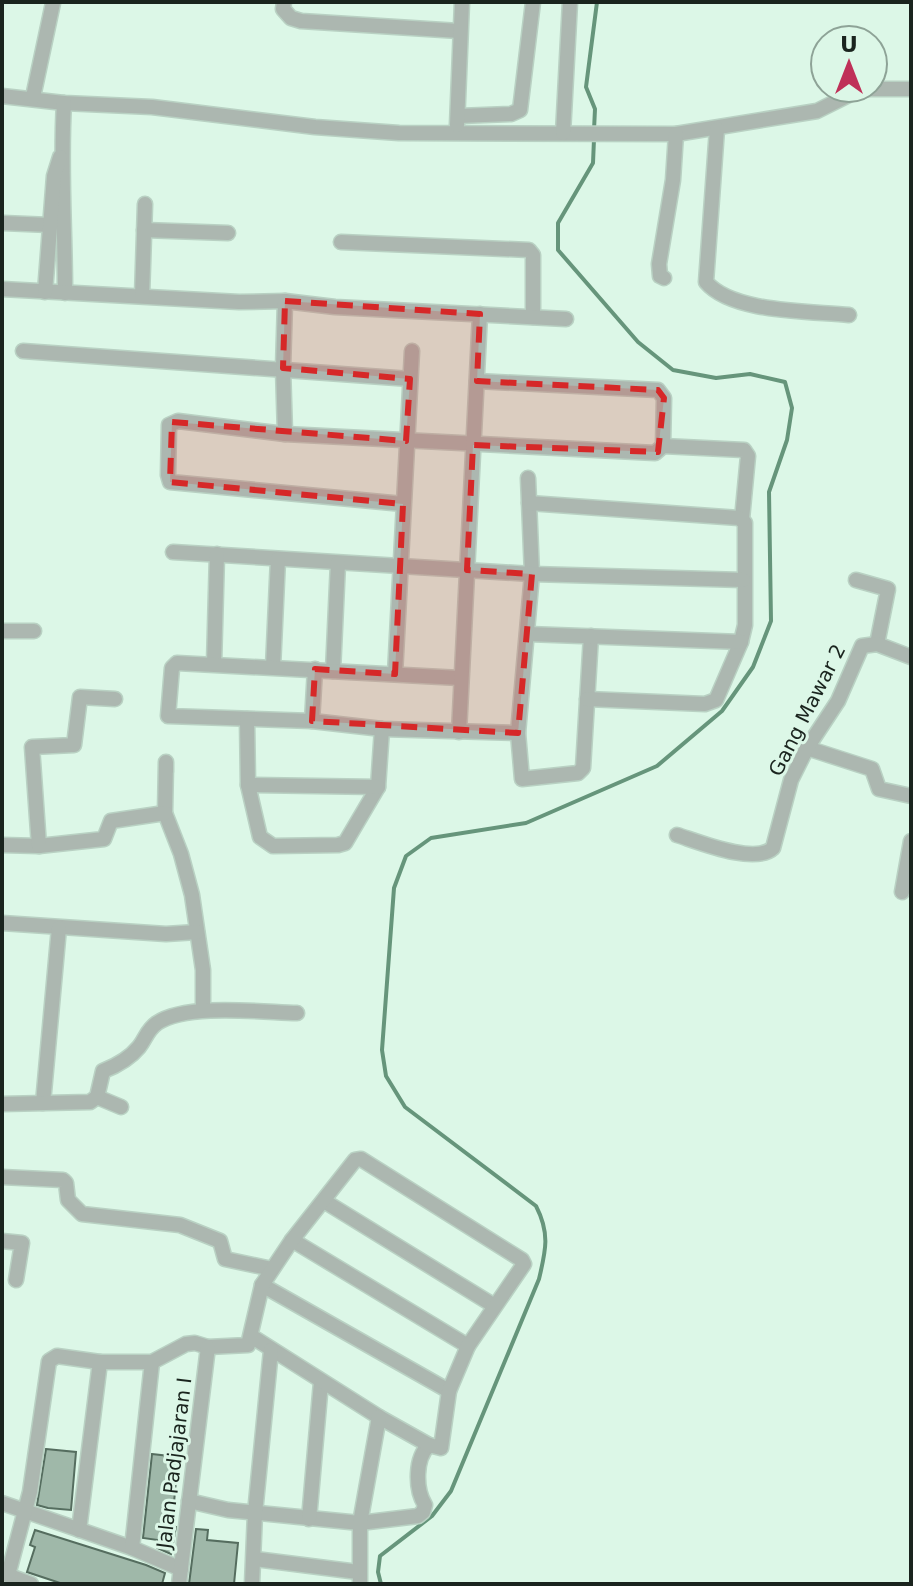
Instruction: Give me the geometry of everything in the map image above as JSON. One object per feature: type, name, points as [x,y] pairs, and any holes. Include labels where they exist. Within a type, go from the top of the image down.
[{"type":"street","points":[[284,2],[283,9],[291,18],[301,21],[459,31]]},
{"type":"street","points":[[455,133],[459,116],[462,2]]},
{"type":"street","points":[[459,116],[511,114],[520,110],[533,2]]},
{"type":"street","points":[[563,133],[570,2]]},
{"type":"street","points":[[33,97],[53,3]]},
{"type":"street","points":[[2,96],[33,97],[64,103],[152,107],[328,128],[455,133],[676,134],[817,111],[855,92],[870,89],[911,89]]},
{"type":"street","points":[[64,103],[61,156],[64,176],[65,293]]},
{"type":"street","points":[[717,129],[706,282],[721,295],[738,303],[849,315]]},
{"type":"street","points":[[664,278],[659,271],[673,180],[676,134]]},
{"type":"street","points":[[45,292],[54,176],[61,156]]},
{"type":"street","points":[[142,296],[145,204]]},
{"type":"street","points":[[3,223],[50,225]]},
{"type":"street","points":[[144,230],[228,233]]},
{"type":"street","points":[[341,242],[529,250],[533,255],[533,317]]},
{"type":"street","points":[[2,289],[239,302],[285,301],[335,307],[566,319]]},
{"type":"street","points":[[285,301],[285,434]]},
{"type":"street","points":[[459,732],[480,314]]},
{"type":"street","points":[[23,351],[410,379]]},
{"type":"street","points":[[395,674],[412,351]]},
{"type":"street","points":[[477,381],[658,390],[664,398],[663,446]]},
{"type":"street","points":[[403,504],[170,482],[168,430],[172,422],[285,434],[473,445],[655,453],[663,446],[744,450],[748,456],[742,519],[745,527],[745,621],[741,642],[718,697],[705,704],[587,699]]},
{"type":"street","points":[[528,478],[532,574],[518,733],[522,779],[580,772],[584,765],[591,636]]},
{"type":"street","points":[[529,503],[742,519]]},
{"type":"street","points":[[173,552],[532,574],[743,580]]},
{"type":"street","points":[[214,664],[217,554]]},
{"type":"street","points":[[273,667],[278,559]]},
{"type":"street","points":[[333,671],[338,563]]},
{"type":"street","points":[[856,580],[888,589],[877,644],[911,657]]},
{"type":"street","points":[[2,631],[34,631]]},
{"type":"street","points":[[528,634],[741,642]]},
{"type":"street","name":"Gang Mawar 2","points":[[677,835],[743,854],[763,855],[769,852],[773,848],[791,780],[807,748],[838,701],[862,646],[877,644]]},
{"type":"street","points":[[460,678],[174,664],[168,716],[312,721],[382,729],[518,733]]},
{"type":"street","points":[[312,721],[315,669]]},
{"type":"street","points":[[39,846],[32,747],[74,745],[80,697],[115,699]]},
{"type":"street","points":[[247,719],[248,785],[260,837],[273,846],[342,845],[349,839],[378,787],[382,729]]},
{"type":"street","points":[[807,748],[872,769],[879,789],[911,796]]},
{"type":"street","points":[[166,772],[166,762],[165,813],[192,895],[203,970],[203,1010]]},
{"type":"street","points":[[248,785],[378,787]]},
{"type":"street","points":[[2,845],[39,846],[105,839],[111,821],[165,813]]},
{"type":"street","points":[[902,892],[911,841]]},
{"type":"street","points":[[2,923],[166,934],[197,932]]},
{"type":"street","points":[[43,1103],[59,928]]},
{"type":"street","points":[[2,1104],[90,1102],[97,1097],[103,1071],[140,1046],[145,1034],[161,1021],[203,1010],[297,1013]]},
{"type":"street","points":[[97,1097],[121,1107]]},
{"type":"street","points":[[31,1584],[5,1574],[30,1492],[49,1361],[57,1356],[100,1362],[152,1362],[186,1344],[208,1347],[249,1341],[271,1350],[429,1445],[443,1446],[449,1391],[468,1346],[493,1305],[524,1266],[522,1260],[361,1159],[354,1161],[292,1240],[262,1285],[249,1341]]},
{"type":"street","points":[[2,1177],[63,1180],[68,1200],[82,1214],[180,1225],[220,1241],[225,1259],[272,1269]]},
{"type":"street","points":[[324,1201],[493,1305]]},
{"type":"street","points":[[292,1240],[468,1346]]},
{"type":"street","points":[[2,1241],[22,1243],[16,1280]]},
{"type":"street","points":[[262,1285],[449,1391]]},
{"type":"street","name":"Jalan Padjajaran I","points":[[180,1576],[208,1347]]},
{"type":"street","points":[[252,1584],[255,1513],[271,1350]]},
{"type":"street","points":[[79,1530],[100,1362]]},
{"type":"street","points":[[132,1548],[152,1362]]},
{"type":"street","points":[[309,1519],[321,1382]]},
{"type":"street","points":[[255,1559],[359,1578],[360,1523],[379,1417]]},
{"type":"street","points":[[189,1501],[255,1513],[360,1523],[418,1516],[425,1505],[419,1495],[420,1464],[423,1450],[429,1445]]},
{"type":"street","points":[[2,1503],[132,1548],[180,1576]]},
{"type":"highlighted area","points":[[285,301],[480,314],[477,381],[658,390],[664,398],[658,452],[473,445],[467,570],[532,574],[518,733],[312,721],[315,669],[395,674],[403,504],[170,482],[172,422],[406,441],[410,379],[283,368]]},
{"type":"building","points":[[46,1449],[76,1452],[71,1510],[37,1505]]},
{"type":"building","points":[[152,1454],[178,1457],[172,1526],[176,1527],[171,1554],[157,1548],[158,1540],[143,1538]]},
{"type":"building","points":[[196,1529],[208,1530],[207,1540],[238,1543],[234,1584],[189,1584]]},
{"type":"building","points":[[35,1530],[165,1573],[162,1584],[63,1584],[27,1572],[35,1547],[30,1545]]},
{"type":"waterway","points":[[594,130],[595,109],[586,87],[597,2]]},
{"type":"waterway","points":[[381,1584],[378,1572],[380,1556],[432,1516],[451,1491],[539,1279],[545,1242],[536,1206],[405,1107],[386,1076],[382,1050],[394,888],[406,856],[431,838],[526,823],[657,766],[722,711],[753,667],[771,621],[769,492],[787,440],[792,408],[785,382],[750,374],[716,378],[673,370],[638,342],[558,250],[558,223],[593,163],[594,139]]}]
